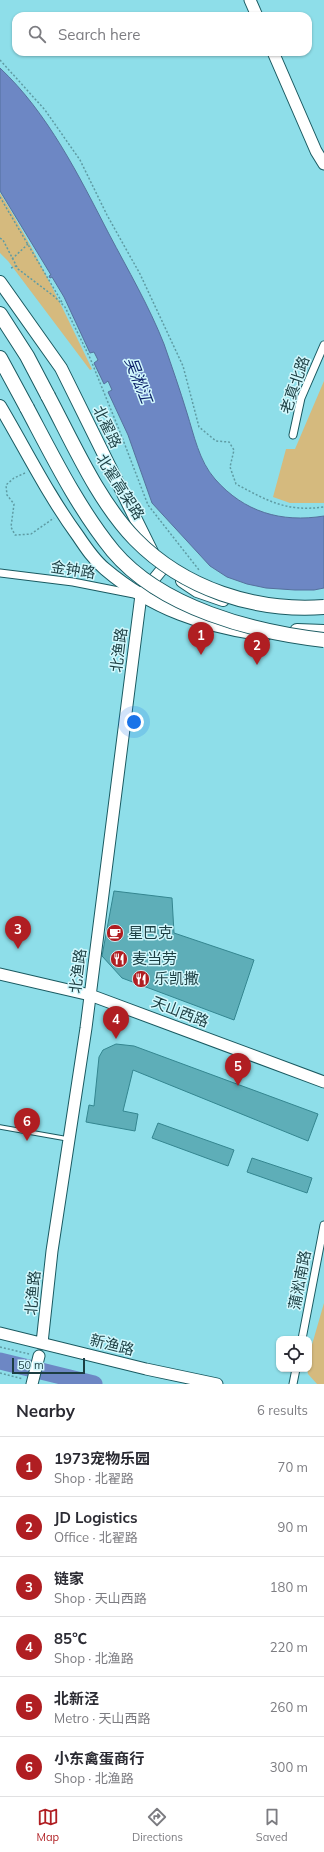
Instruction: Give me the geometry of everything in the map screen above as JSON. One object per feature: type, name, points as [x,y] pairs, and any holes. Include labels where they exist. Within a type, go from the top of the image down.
[{"type":"highway","name":"北翟高架路","points":[[0,314],[27,356],[88,471],[112,510],[135,539],[162,562],[187,578],[217,592],[243,601],[287,608],[324,607]]},
{"type":"highway","points":[[0,358],[66,481],[92,523],[114,552],[147,582],[177,600],[207,613],[240,624],[275,631],[324,636]]},
{"type":"main road","name":"北翟路","points":[[0,282],[61,368],[148,544],[163,568],[197,591],[218,599],[282,614],[324,614]]},
{"type":"main road","points":[[0,406],[61,513],[104,569],[141,595],[192,620],[234,631],[274,637],[324,636]]},
{"type":"street","points":[[250,0],[255,12]]},
{"type":"street","points":[[275,56],[316,151],[324,164]]},
{"type":"street","name":"老真北路","points":[[293,434],[301,398],[324,345]]},
{"type":"street","points":[[141,595],[163,568]]},
{"type":"street","name":"金钟路","points":[[0,573],[73,582],[141,595]]},
{"type":"street","name":"北渔路","points":[[32,1382],[42,1343],[52,1251],[90,995],[141,595]]},
{"type":"street","name":"天山西路","points":[[0,974],[90,995],[324,1082]]},
{"type":"street","name":"蒲淞南路","points":[[303,1336],[324,1226]]},
{"type":"street","name":"新渔路","points":[[0,1333],[146,1369],[217,1384]]},
{"type":"street","points":[[293,1384],[295,1372]]},
{"type":"lane","points":[[0,1127],[68,1139]]},
{"type":"path","points":[[0,60],[45,110],[80,160],[107,215],[140,274],[182,366],[199,427],[216,441],[229,442],[234,450],[230,468],[236,484],[270,502],[305,509],[324,507]]},
{"type":"path","points":[[0,197],[65,307],[90,358],[148,506],[202,572]]},
{"type":"path","points":[[0,238],[3,240],[18,269],[56,296],[65,307]]},
{"type":"path","points":[[12,259],[28,244]]},
{"type":"path","points":[[11,268],[16,266]]},
{"type":"path","points":[[108,431],[120,432]]},
{"type":"path","points":[[36,468],[14,478],[6,485],[7,495],[14,504],[11,527],[15,535],[31,534],[61,513]]},
{"type":"path","points":[[0,1347],[39,1356]]},
{"type":"path","points":[[0,1373],[32,1382]]},
{"type":"shaded area","points":[[0,193],[37,257],[92,369],[90,370],[8,261],[0,253]]},
{"type":"shaded area","points":[[324,381],[324,503],[290,503],[273,497],[286,449],[295,449]]},
{"type":"shaded area","points":[[324,1303],[324,1384],[317,1384],[308,1374],[308,1372],[312,1372],[312,1345]]},
{"type":"water","name":"吴淞江","points":[[0,68],[33,105],[48,125],[74,168],[138,288],[164,344],[198,448],[209,472],[238,500],[264,512],[293,518],[324,516],[324,588],[314,590],[295,590],[266,588],[247,584],[227,577],[210,566],[152,503],[128,435],[108,392],[112,390],[108,381],[104,384],[94,363],[98,360],[94,352],[90,353],[64,297],[52,277],[50,278],[49,276],[51,275],[0,191]]},
{"type":"building","points":[[114,891],[172,898],[174,933],[254,960],[234,1020],[122,978],[102,956]]},
{"type":"building","points":[[116,1044],[134,1046],[318,1114],[308,1141],[133,1070],[123,1111],[138,1114],[135,1131],[86,1122],[89,1105],[94,1106],[99,1057],[103,1050]]},
{"type":"building","points":[[158,1123],[234,1150],[228,1166],[152,1138]]},
{"type":"building","points":[[252,1158],[312,1178],[307,1193],[247,1172]]},
{"type":"waterway","points":[[0,1361],[94,1384]]},
{"type":"place","name":"1973宠物乐园","points":[[201,655]]},
{"type":"place","name":"JD Logistics","points":[[257,665]]},
{"type":"place","name":"星巴克","points":[[115,933]]},
{"type":"place","name":"链家","points":[[18,949]]},
{"type":"place","name":"麦当劳","points":[[119,959]]},
{"type":"place","name":"乐凯撒","points":[[141,979]]},
{"type":"place","name":"85℃","points":[[116,1039]]},
{"type":"place","name":"北新泾","points":[[238,1086]]},
{"type":"place","name":"小东禽蛋商行","points":[[27,1141]]}]
